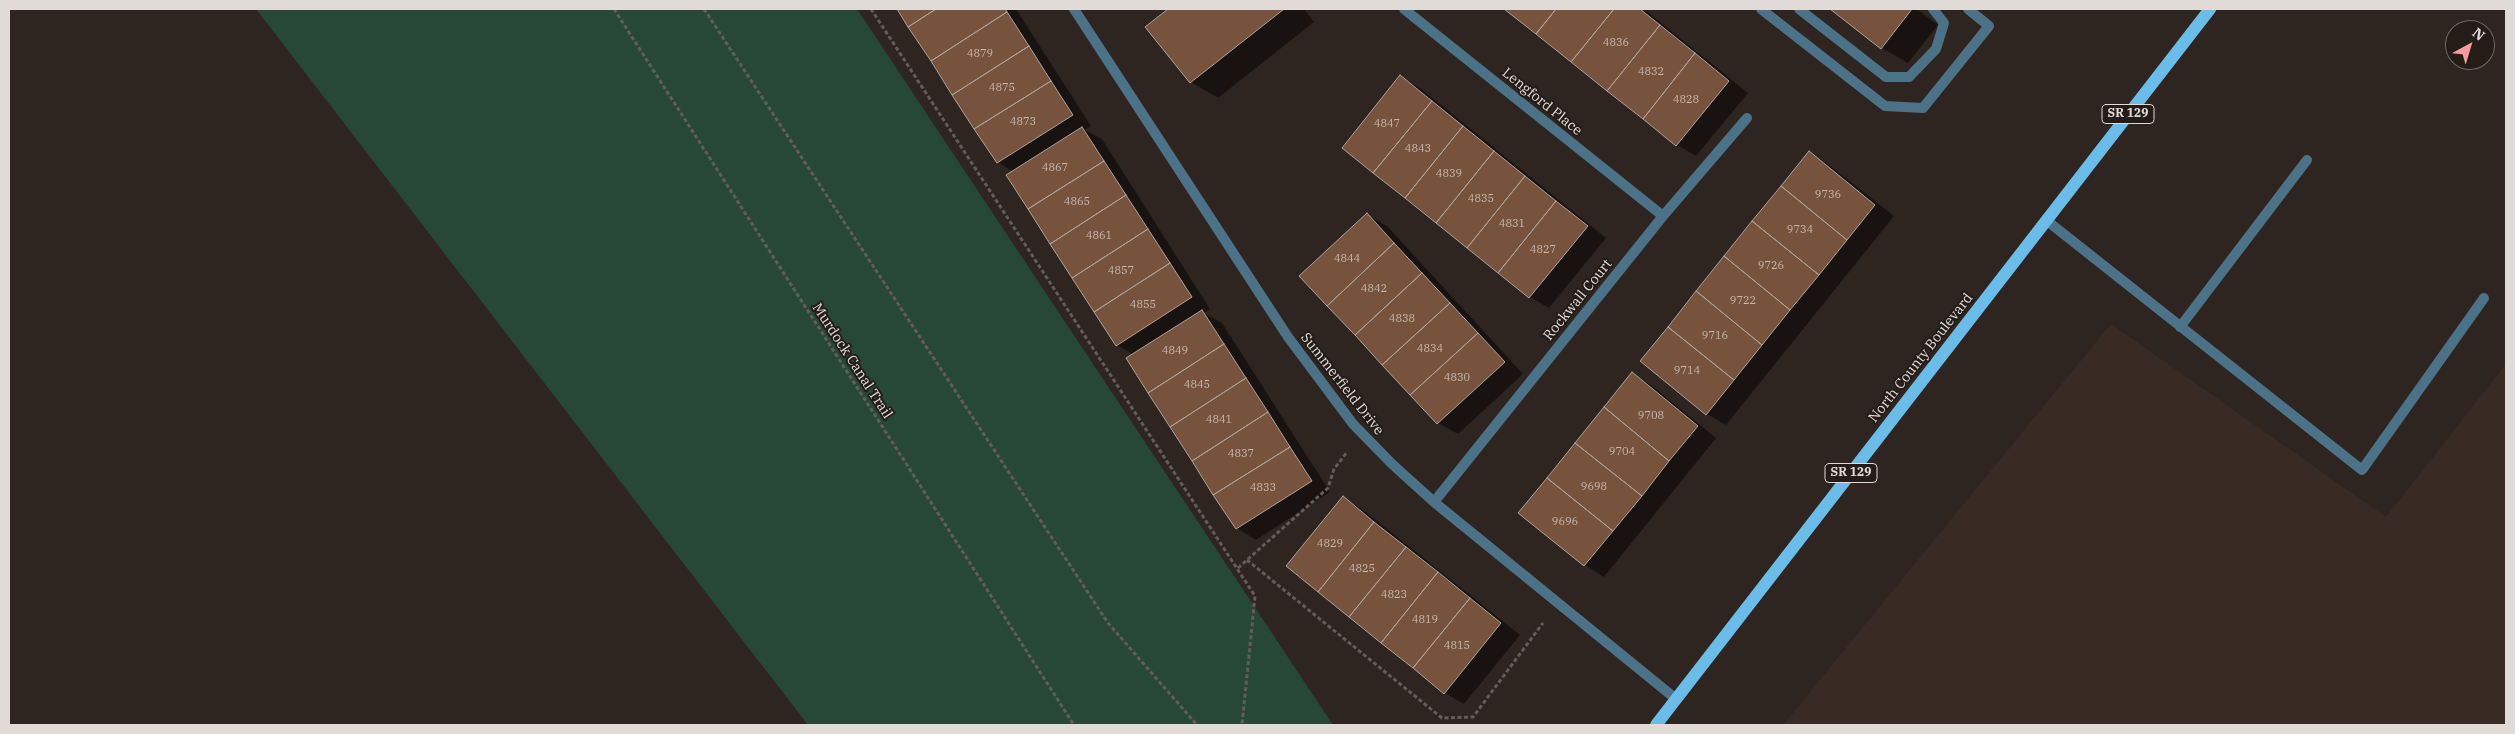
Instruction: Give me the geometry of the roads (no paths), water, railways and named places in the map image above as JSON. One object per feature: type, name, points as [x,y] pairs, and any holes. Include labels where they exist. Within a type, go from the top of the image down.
[{"type":"main road","name":"North County Boulevard","points":[[1656,725],[2210,9]]},
{"type":"street","name":"Summerfield Drive","points":[[1074,9],[1288,337],[1319,381],[1362,434],[1434,502],[1676,699]]},
{"type":"street","name":"Lengford Place","points":[[1404,9],[1663,216]]},
{"type":"street","points":[[1761,9],[1885,106],[1923,108],[1990,26],[1968,9]]},
{"type":"street","points":[[1799,9],[1886,77],[1909,77],[1936,49],[1944,23],[1933,9]]},
{"type":"street","name":"Rockwall Court","points":[[1434,502],[1663,216],[1747,118]]},
{"type":"street","points":[[2180,327],[2307,160]]},
{"type":"street","points":[[2046,220],[2362,470],[2484,298]]}]
